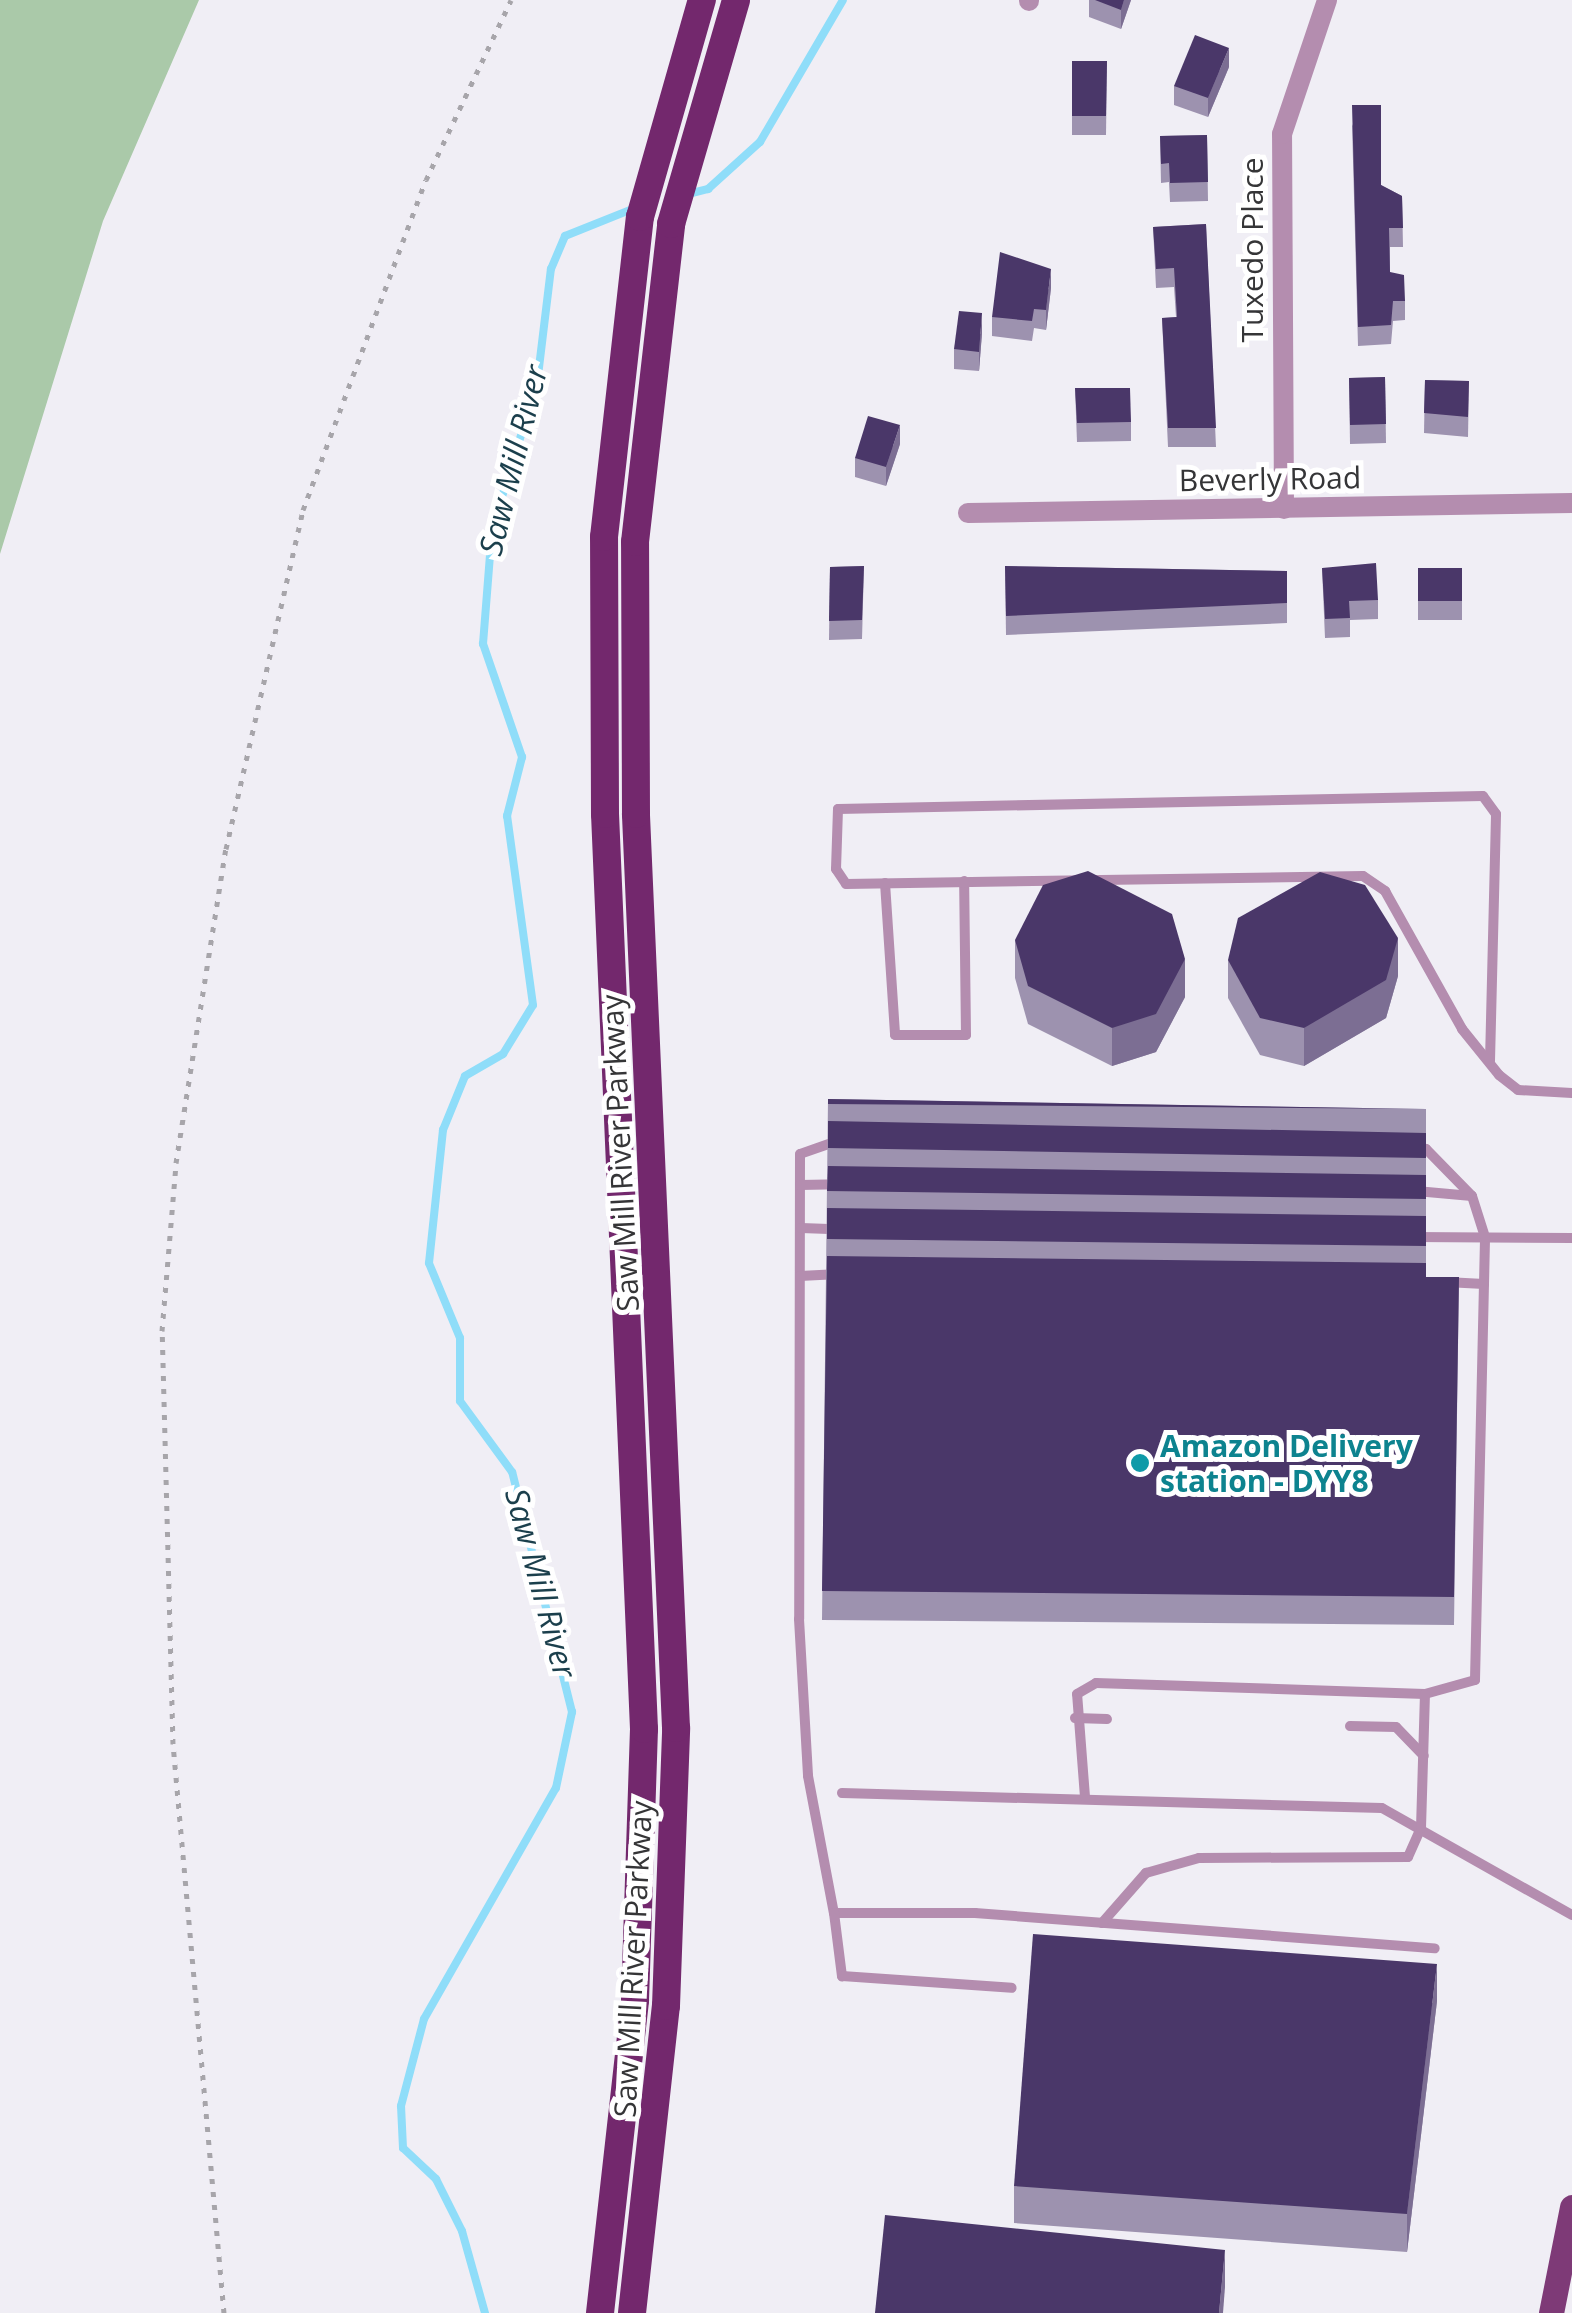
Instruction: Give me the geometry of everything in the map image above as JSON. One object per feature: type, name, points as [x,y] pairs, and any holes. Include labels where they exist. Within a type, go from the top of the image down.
[{"type":"highway","name":"Saw Mill River Parkway","points":[[600,2313],[628,2092],[644,1819],[641,1545],[602,675],[610,445],[637,234],[653,160],[702,0]]},
{"type":"highway","name":"Saw Mill River Parkway","points":[[632,2313],[659,2096],[675,1822],[672,1546],[633,710],[641,451],[671,224],[689,146],[736,0]]},
{"type":"main road","points":[[1551,2313],[1572,2207]]},
{"type":"street","name":"Tuxedo Place","points":[[1284,509],[1282,134],[1328,0]]},
{"type":"street","name":"Beverly Road","points":[[968,512],[1572,503]]},
{"type":"lane","points":[[1490,1061],[1496,814],[1483,796],[838,809],[836,869],[846,884],[1363,876],[1384,891],[1462,1029],[1490,1061],[1518,1090],[1572,1093]]},
{"type":"lane","points":[[885,883],[895,1035],[966,1035],[964,880]]},
{"type":"lane","points":[[848,1140],[814,1141],[800,1154],[800,1639],[808,1776],[842,1976],[1012,1988]]},
{"type":"lane","points":[[1085,1798],[1075,1718],[1077,1694],[1096,1683],[1426,1694],[1464,1688],[1479,1662],[1485,1237],[1472,1196],[1426,1149],[1386,1148]]},
{"type":"lane","points":[[800,1185],[848,1184]]},
{"type":"lane","points":[[1406,1191],[1472,1196]]},
{"type":"lane","points":[[801,1228],[847,1229]]},
{"type":"lane","points":[[1386,1236],[1572,1238]]},
{"type":"lane","points":[[800,1276],[847,1274]]},
{"type":"lane","points":[[1426,1281],[1484,1284]]},
{"type":"lane","points":[[1102,1923],[1146,1872],[1199,1858],[1408,1857],[1421,1828],[1426,1694]]},
{"type":"lane","points":[[1075,1718],[1107,1719]]},
{"type":"lane","points":[[1350,1726],[1396,1728],[1424,1756]]},
{"type":"lane","points":[[842,1792],[1382,1808],[1572,1915]]},
{"type":"lane","points":[[834,1913],[1102,1923],[1435,1948]]},
{"type":"path","points":[[224,2313],[172,1744],[162,1331],[176,1163],[226,850],[304,510],[426,180],[511,0]]},
{"type":"green space","points":[[0,0],[199,0],[103,221],[0,554]]},
{"type":"building","points":[[1095,0],[1124,0],[1121,10]]},
{"type":"building","points":[[1195,35],[1229,48],[1208,98],[1174,86]]},
{"type":"building","points":[[1072,61],[1107,61],[1106,116],[1072,116]]},
{"type":"building","points":[[1352,105],[1381,105],[1381,185],[1402,196],[1403,228],[1389,228],[1390,272],[1404,275],[1405,301],[1393,301],[1391,325],[1358,327]]},
{"type":"building","points":[[1207,135],[1208,182],[1170,183],[1169,163],[1161,164],[1160,136]]},
{"type":"building","points":[[1206,224],[1216,428],[1168,428],[1162,318],[1177,317],[1174,268],[1156,269],[1153,227]]},
{"type":"building","points":[[1000,252],[1051,269],[1046,310],[1034,309],[1032,321],[992,317]]},
{"type":"building","points":[[959,311],[982,313],[979,352],[954,349]]},
{"type":"building","points":[[1385,377],[1386,424],[1350,425],[1349,378]]},
{"type":"building","points":[[1425,380],[1469,381],[1468,417],[1424,413]]},
{"type":"building","points":[[1075,388],[1130,388],[1131,422],[1077,423]]},
{"type":"building","points":[[868,416],[900,425],[886,467],[855,458]]},
{"type":"building","points":[[1376,563],[1378,600],[1349,601],[1350,618],[1325,619],[1322,568]]},
{"type":"building","points":[[864,566],[862,620],[829,621],[830,567]]},
{"type":"building","points":[[1005,566],[1287,571],[1287,603],[1006,616]]},
{"type":"building","points":[[1418,568],[1462,568],[1462,601],[1418,601]]},
{"type":"building","points":[[1088,871],[1172,914],[1185,959],[1156,1014],[1112,1028],[1028,986],[1015,940],[1043,885]]},
{"type":"building","points":[[1320,872],[1365,885],[1398,938],[1386,980],[1304,1028],[1260,1018],[1228,960],[1238,918]]},
{"type":"building","points":[[828,1099],[1426,1109],[828,1104]]},
{"type":"building","points":[[828,1121],[1426,1133],[1426,1158],[828,1148]]},
{"type":"building","points":[[828,1166],[1426,1175],[1426,1199],[827,1191]]},
{"type":"building","points":[[827,1208],[1426,1216],[1426,1246],[827,1239]]},
{"type":"building","name":"Amazon Delivery station - DYY8","points":[[827,1256],[1426,1263],[1426,1277],[1459,1277],[1454,1597],[822,1591]]},
{"type":"building","points":[[1033,1934],[1437,1964],[1407,2214],[1014,2186]]},
{"type":"building","points":[[885,2215],[1225,2250],[1219,2313],[875,2313]]},
{"type":"waterway","name":"Saw Mill River","points":[[688,194],[708,189],[760,142],[843,0]]},
{"type":"waterway","name":"Saw Mill River","points":[[485,2313],[462,2231],[436,2179],[403,2148],[401,2106],[424,2019],[556,1788],[572,1712],[512,1472],[460,1401],[460,1338],[429,1263],[443,1130],[465,1076],[503,1054],[533,1005],[507,816],[522,757],[483,644],[492,529],[537,384],[551,269],[565,236],[635,208]]},
{"type":"place","name":"Amazon Delivery station - DYY8","points":[[1140,1463]]}]
